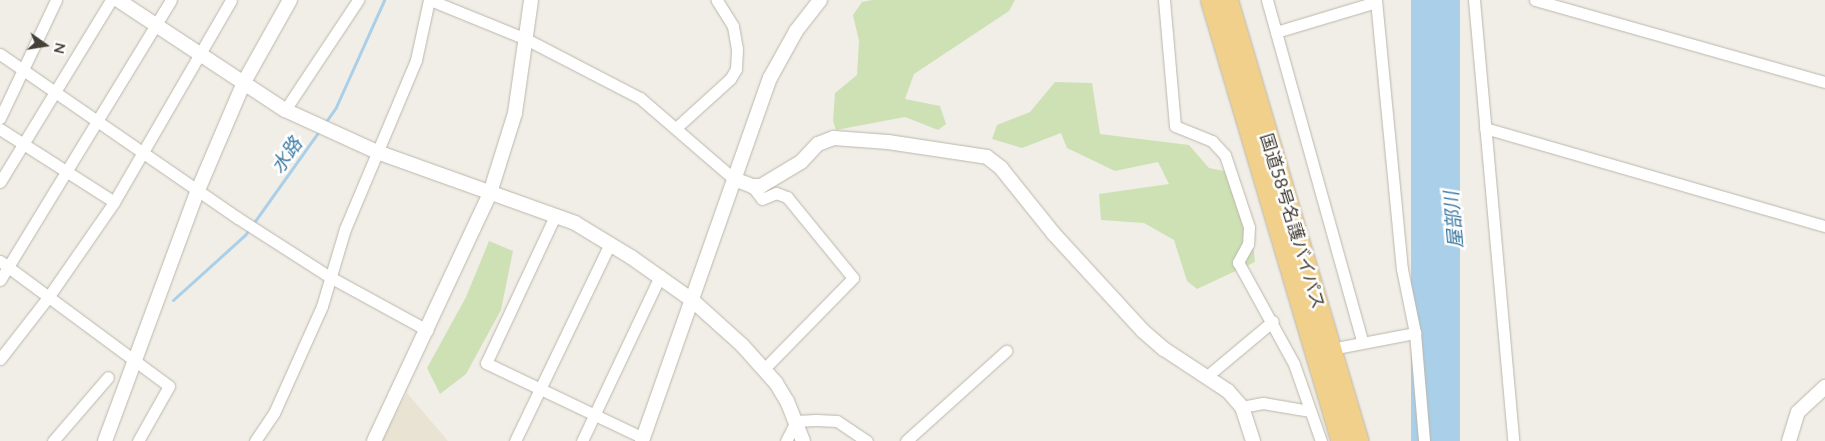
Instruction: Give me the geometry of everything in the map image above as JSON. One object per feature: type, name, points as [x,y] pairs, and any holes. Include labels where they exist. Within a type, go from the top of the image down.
[{"type":"highway","name":"国道58号名護バイパス","points":[[1210,0],[1341,441]]},
{"type":"highway","name":"国道58号名護バイパス","points":[[1228,0],[1359,441]]},
{"type":"street","points":[[0,118],[56,0]]},
{"type":"street","points":[[0,182],[111,0]]},
{"type":"street","points":[[118,0],[156,26],[202,53],[285,110],[377,152],[575,223],[660,276],[692,300],[764,369],[776,383],[796,421],[803,441]]},
{"type":"street","points":[[0,280],[4,265],[68,170],[171,0]]},
{"type":"street","points":[[0,358],[49,296],[114,202],[140,152],[202,53],[231,0]]},
{"type":"street","points":[[106,441],[198,190],[244,82],[290,0]]},
{"type":"street","points":[[285,110],[358,0]]},
{"type":"street","points":[[255,441],[274,413],[322,306],[345,229],[416,60],[430,0],[526,39],[640,98],[677,127],[734,179],[752,186],[762,199],[776,193],[787,197],[853,278],[764,369]]},
{"type":"street","points":[[374,441],[490,193],[515,113],[530,0]]},
{"type":"street","points":[[677,127],[730,79],[736,69],[737,49],[733,26],[717,0]]},
{"type":"street","points":[[555,216],[486,363],[643,440],[770,78],[796,31],[820,0]]},
{"type":"street","points":[[1164,0],[1175,126],[1212,141],[1225,155],[1249,227],[1248,244],[1238,262],[1273,321],[1294,364],[1320,441]]},
{"type":"street","points":[[1267,0],[1362,341]]},
{"type":"street","points":[[1474,0],[1513,441]]},
{"type":"street","points":[[1535,0],[1825,82]]},
{"type":"street","points":[[1276,32],[1376,1],[1402,269],[1415,333],[1424,441]]},
{"type":"street","points":[[0,54],[140,152],[330,277],[427,330]]},
{"type":"street","points":[[1485,128],[1825,226]]},
{"type":"street","points":[[0,129],[68,170],[114,202]]},
{"type":"street","points":[[752,186],[775,180],[801,162],[818,144],[834,138],[888,142],[987,157],[1001,168],[1053,233],[1143,331],[1228,391],[1242,407],[1253,441]]},
{"type":"street","points":[[515,441],[610,244]]},
{"type":"street","points":[[4,265],[137,359],[169,386],[138,441]]},
{"type":"street","points":[[582,441],[660,276]]},
{"type":"street","points":[[1206,377],[1273,321]]},
{"type":"street","points":[[1331,349],[1362,341],[1415,333]]},
{"type":"street","points":[[906,441],[928,424],[1006,351]]},
{"type":"street","points":[[56,440],[108,377]]},
{"type":"street","points":[[1789,441],[1798,412],[1825,388]]},
{"type":"street","points":[[1242,407],[1263,403],[1310,411]]},
{"type":"street","points":[[786,441],[796,421]]},
{"type":"street","points":[[796,421],[837,421],[867,441]]},
{"type":"shaded area","points":[[407,393],[448,441],[381,441]]},
{"type":"green space","points":[[872,0],[1015,0],[1009,11],[914,74],[905,99],[940,106],[946,124],[938,130],[905,117],[836,130],[833,121],[835,93],[857,75],[859,41],[853,15],[862,2]]},
{"type":"green space","points":[[1055,82],[1092,83],[1100,134],[1189,145],[1209,168],[1235,173],[1250,214],[1255,262],[1197,289],[1187,281],[1174,240],[1144,223],[1101,220],[1099,194],[1169,184],[1158,162],[1115,171],[1067,148],[1061,133],[1022,148],[992,139],[997,125],[1030,112]]},
{"type":"green space","points":[[489,241],[513,251],[501,310],[466,374],[440,394],[427,368],[466,297]]},
{"type":"water","name":"屋部川","points":[[1411,0],[1460,0],[1460,441],[1411,441]]},
{"type":"waterway","name":"水路","points":[[325,123],[336,107],[384,0]]},
{"type":"waterway","name":"水路","points":[[173,300],[245,235],[320,130]]}]
